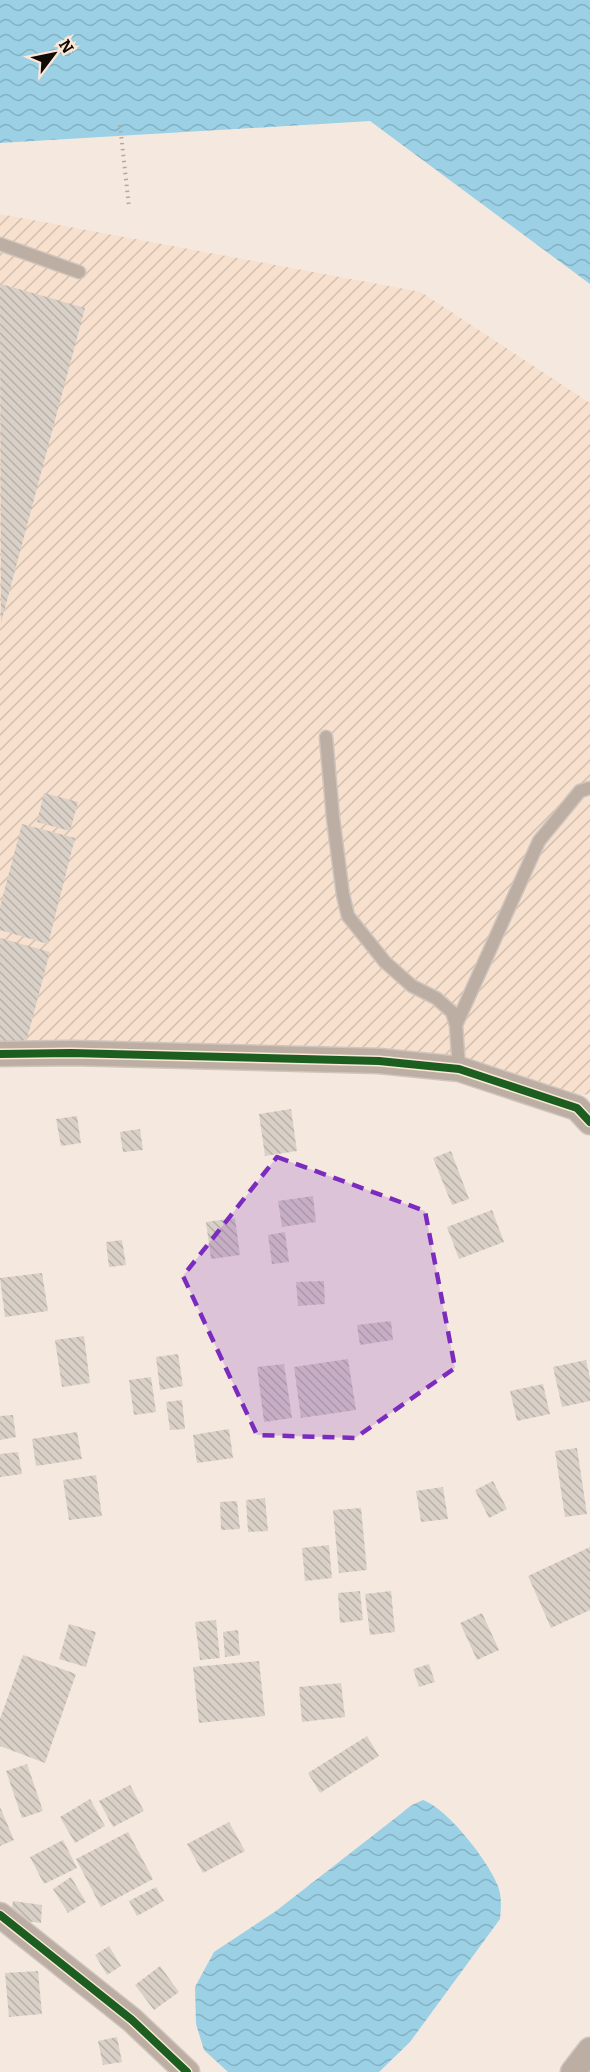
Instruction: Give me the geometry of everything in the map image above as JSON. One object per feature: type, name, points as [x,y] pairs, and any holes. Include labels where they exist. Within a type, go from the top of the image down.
[{"type":"street","points":[[0,1054],[71,1053],[379,1061],[459,1069],[577,1108],[590,1122]]},
{"type":"street","points":[[0,1915],[132,2020],[187,2072]]},
{"type":"street","points":[[573,2072],[590,2050]]},
{"type":"lane","points":[[0,244],[80,272]]},
{"type":"lane","points":[[326,737],[333,818],[343,896],[348,916],[385,962],[412,986],[436,998],[452,1012],[456,1025],[459,1069]]},
{"type":"lane","points":[[456,1025],[539,841],[580,791],[590,788]]},
{"type":"path","points":[[120,125],[129,207]]},
{"type":"highlighted area","points":[[277,1157],[425,1211],[455,1368],[355,1438],[257,1435],[183,1276]]},
{"type":"shaded area","points":[[0,214],[421,292],[590,403],[590,1094],[527,1101],[393,1052],[238,1045],[95,1043],[0,1058]]},
{"type":"water","points":[[0,0],[590,0],[590,284],[370,121],[0,143]]},
{"type":"water","points":[[423,1800],[433,1805],[455,1825],[486,1864],[499,1890],[500,1919],[410,2042],[379,2072],[228,2072],[204,2050],[196,2024],[195,1987],[214,1952],[276,1911],[412,1805]]},
{"type":"building","points":[[1,284],[85,308],[1,623],[0,288]]},
{"type":"building","points":[[44,793],[78,802],[70,831],[37,822]]},
{"type":"building","points":[[22,824],[75,838],[48,944],[0,930],[0,907]]},
{"type":"building","points":[[0,938],[50,952],[24,1050],[0,1043]]},
{"type":"building","points":[[291,1109],[297,1151],[265,1156],[259,1114]]},
{"type":"building","points":[[77,1116],[81,1143],[61,1146],[56,1119]]},
{"type":"building","points":[[140,1129],[143,1150],[123,1152],[120,1132]]},
{"type":"building","points":[[451,1151],[469,1199],[452,1205],[433,1158]]},
{"type":"building","points":[[313,1196],[316,1222],[282,1227],[278,1201]]},
{"type":"building","points":[[492,1210],[504,1242],[459,1259],[447,1227]]},
{"type":"building","points":[[235,1218],[240,1255],[211,1259],[206,1222]]},
{"type":"building","points":[[285,1232],[289,1262],[272,1264],[268,1235]]},
{"type":"building","points":[[122,1240],[126,1265],[109,1267],[106,1242]]},
{"type":"building","points":[[42,1273],[48,1311],[5,1317],[0,1278]]},
{"type":"building","points":[[324,1281],[325,1304],[298,1306],[296,1282]]},
{"type":"building","points":[[391,1321],[393,1340],[360,1345],[357,1325]]},
{"type":"building","points":[[84,1336],[90,1383],[62,1387],[55,1340]]},
{"type":"building","points":[[178,1354],[183,1386],[160,1390],[156,1357]]},
{"type":"building","points":[[348,1359],[356,1410],[301,1418],[294,1367]]},
{"type":"building","points":[[586,1360],[590,1378],[590,1401],[562,1407],[553,1367]]},
{"type":"building","points":[[284,1364],[292,1418],[264,1422],[257,1367]]},
{"type":"building","points":[[151,1377],[156,1412],[134,1415],[129,1380]]},
{"type":"building","points":[[543,1384],[550,1414],[517,1421],[510,1391]]},
{"type":"building","points":[[182,1400],[185,1429],[170,1430],[166,1402]]},
{"type":"building","points":[[13,1415],[16,1437],[0,1440],[0,1416]]},
{"type":"building","points":[[229,1429],[233,1458],[197,1463],[193,1435]]},
{"type":"building","points":[[77,1432],[82,1459],[36,1466],[32,1439]]},
{"type":"building","points":[[577,1448],[587,1514],[565,1517],[555,1451]]},
{"type":"building","points":[[18,1452],[22,1474],[0,1477],[0,1454]]},
{"type":"building","points":[[96,1475],[102,1516],[69,1520],[63,1480]]},
{"type":"building","points":[[493,1481],[507,1509],[489,1518],[475,1490]]},
{"type":"building","points":[[443,1487],[448,1519],[421,1522],[416,1491]]},
{"type":"building","points":[[265,1498],[268,1531],[248,1532],[246,1500]]},
{"type":"building","points":[[237,1501],[240,1529],[221,1530],[220,1502]]},
{"type":"building","points":[[361,1508],[367,1570],[339,1573],[333,1510]]},
{"type":"building","points":[[329,1545],[332,1578],[305,1581],[302,1548]]},
{"type":"building","points":[[590,1547],[590,1610],[551,1628],[528,1576]]},
{"type":"building","points":[[360,1591],[363,1620],[340,1623],[338,1593]]},
{"type":"building","points":[[391,1591],[395,1632],[370,1635],[365,1594]]},
{"type":"building","points":[[482,1613],[499,1650],[477,1660],[460,1623]]},
{"type":"building","points":[[216,1620],[220,1658],[200,1660],[195,1622]]},
{"type":"building","points":[[69,1624],[96,1632],[86,1667],[59,1659]]},
{"type":"building","points":[[238,1630],[240,1655],[225,1657],[223,1632]]},
{"type":"building","points":[[23,1655],[76,1674],[45,1763],[0,1746],[0,1719]]},
{"type":"building","points":[[259,1661],[265,1716],[199,1723],[193,1667]]},
{"type":"building","points":[[429,1664],[435,1682],[419,1687],[413,1669]]},
{"type":"building","points":[[341,1683],[345,1717],[302,1722],[299,1687]]},
{"type":"building","points":[[367,1736],[379,1756],[320,1793],[308,1773]]},
{"type":"building","points":[[27,1764],[43,1811],[22,1818],[6,1771]]},
{"type":"building","points":[[130,1785],[144,1811],[113,1827],[99,1801]]},
{"type":"building","points":[[90,1799],[105,1826],[75,1843],[60,1817]]},
{"type":"building","points":[[0,1807],[14,1840],[0,1846]]},
{"type":"building","points":[[229,1822],[245,1851],[203,1873],[187,1844]]},
{"type":"building","points":[[128,1832],[153,1879],[101,1907],[76,1859]]},
{"type":"building","points":[[63,1840],[77,1868],[44,1884],[30,1857]]},
{"type":"building","points":[[71,1877],[86,1902],[68,1913],[53,1889]]},
{"type":"building","points":[[156,1887],[164,1901],[137,1916],[129,1901]]},
{"type":"building","points":[[13,1901],[42,1905],[41,1923],[10,1919]]},
{"type":"building","points":[[109,1946],[121,1966],[107,1975],[95,1955]]},
{"type":"building","points":[[160,1966],[179,1992],[154,2010],[135,1985]]},
{"type":"building","points":[[38,1971],[42,2014],[9,2017],[5,1973]]},
{"type":"building","points":[[117,2037],[122,2062],[103,2065],[98,2041]]},
{"type":"cycle path","points":[[0,1054],[71,1053],[379,1061],[459,1069],[577,1108],[590,1122]]},
{"type":"cycle path","points":[[0,1915],[132,2020],[187,2072]]}]
